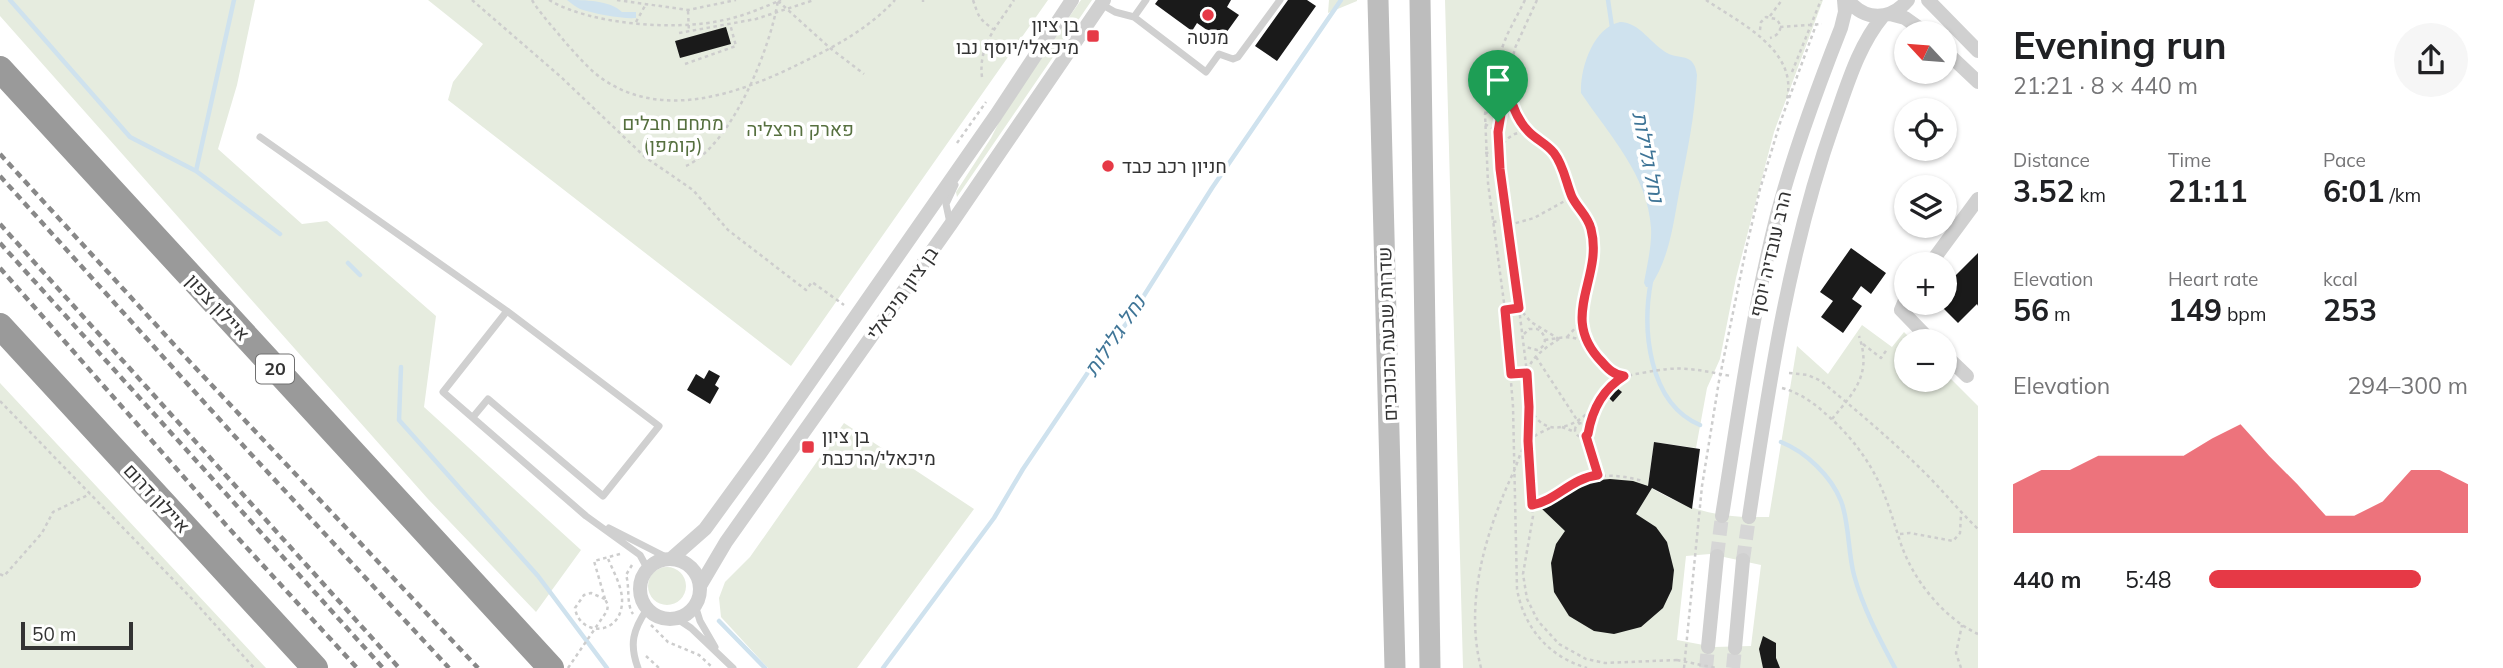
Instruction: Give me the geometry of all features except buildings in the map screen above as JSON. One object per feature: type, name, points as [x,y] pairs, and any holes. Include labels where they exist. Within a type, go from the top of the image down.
[{"type":"highway","name":"איילון צפון","points":[[0,69],[551,668]]},
{"type":"highway","name":"איילון דרום","points":[[0,326],[315,668]]},
{"type":"main road","name":"שדרות שבעת הכוכבים","points":[[1377,0],[1395,668]]},
{"type":"main road","name":"שדרות שבעת הכוכבים","points":[[1420,0],[1430,668]]},
{"type":"street","name":"בן ציון מיכאלי","points":[[670,558],[705,529],[717,514],[996,115],[1072,0]]},
{"type":"street","points":[[1846,0],[1863,13],[1905,18],[1909,21]]},
{"type":"street","name":"הרב עובדיה יוסף","points":[[1722,516],[1744,379],[1777,216],[1795,153],[1841,28],[1846,0]]},
{"type":"street","points":[[1886,15],[1900,9],[1908,0]]},
{"type":"street","points":[[1928,0],[1978,51]]},
{"type":"street","name":"בן ציון מיכאלי","points":[[700,586],[726,542],[951,225],[1103,2]]},
{"type":"street","name":"הרב עובדיה יוסף","points":[[1749,517],[1769,385],[1802,223],[1847,84],[1866,41],[1886,15]]},
{"type":"street","points":[[1957,62],[1978,82]]},
{"type":"street","points":[[1939,252],[1978,199]]},
{"type":"street","points":[[1906,315],[1919,329]]},
{"type":"street","points":[[1957,366],[1967,376]]},
{"type":"street","points":[[1707,647],[1717,556]]},
{"type":"street","points":[[670,558],[687,564],[698,578],[700,586],[695,605],[684,616],[676,618],[660,617],[647,609],[639,585],[647,568],[655,562],[670,558]]},
{"type":"street","points":[[1735,648],[1743,560]]},
{"type":"lane","points":[[1134,17],[1146,0]]},
{"type":"lane","points":[[1103,2],[1115,12],[1134,17],[1206,72],[1219,54],[1233,59],[1238,57],[1280,0]]},
{"type":"lane","points":[[951,225],[946,207],[952,189],[985,138],[996,115]]},
{"type":"lane","points":[[260,137],[507,311],[659,426],[603,496],[488,399],[473,417]]},
{"type":"lane","points":[[921,222],[939,209],[962,208]]},
{"type":"lane","points":[[507,311],[443,392],[592,520],[640,555],[647,568]]},
{"type":"lane","points":[[592,520],[670,558]]},
{"type":"lane","points":[[695,605],[700,621],[719,654]]},
{"type":"lane","points":[[638,668],[632,641],[637,624],[647,609]]},
{"type":"lane","points":[[676,618],[691,628],[733,668]]},
{"type":"path","points":[[472,0],[561,77],[645,157],[693,190],[728,230],[806,290],[813,282],[845,306]]},
{"type":"path","points":[[532,0],[547,21],[604,80],[631,93],[657,101],[694,100],[750,86],[856,34],[881,15],[895,0]]},
{"type":"path","points":[[549,0],[607,21],[689,25],[723,21],[779,0]]},
{"type":"path","points":[[617,0],[688,10],[736,0]]},
{"type":"path","points":[[686,166],[695,162],[715,142],[750,86],[765,52],[779,0]]},
{"type":"path","points":[[779,0],[830,48],[864,74]]},
{"type":"path","points":[[680,33],[776,13],[814,0]]},
{"type":"path","points":[[982,77],[982,54],[993,29],[1014,0]]},
{"type":"path","points":[[1525,0],[1499,56],[1485,114],[1485,153],[1511,374],[1516,577],[1523,611],[1534,631],[1559,656],[1587,668]]},
{"type":"path","points":[[1537,0],[1515,48],[1502,100],[1498,132],[1529,407],[1528,441],[1533,516],[1524,557],[1524,589],[1531,610],[1544,630],[1567,650],[1595,662],[1676,660],[1716,668]]},
{"type":"path","points":[[1706,0],[1751,31],[1780,58],[1788,80],[1789,92],[1784,112]]},
{"type":"path","points":[[1760,30],[1761,22],[1770,16],[1782,0]]},
{"type":"path","points":[[1792,72],[1821,0]]},
{"type":"path","points":[[974,1],[980,20],[993,29]]},
{"type":"path","points":[[636,22],[646,4]]},
{"type":"path","points":[[688,10],[689,32]]},
{"type":"path","points":[[1770,16],[1779,21],[1780,27],[1777,35],[1770,38]]},
{"type":"path","points":[[685,64],[736,46],[730,24]]},
{"type":"path","points":[[1780,27],[1822,24]]},
{"type":"path","points":[[1507,78],[1512,103],[1531,134],[1556,155],[1572,197],[1588,219],[1593,246],[1582,308],[1577,326],[1567,337]]},
{"type":"path","points":[[1485,114],[1502,100]]},
{"type":"path","points":[[1485,124],[1498,132]]},
{"type":"path","points":[[1485,153],[1499,151],[1509,136],[1515,133],[1531,134]]},
{"type":"path","points":[[1509,225],[1534,218],[1572,197]]},
{"type":"path","points":[[1493,222],[1508,220]]},
{"type":"path","points":[[1505,310],[1519,308]]},
{"type":"path","points":[[1519,308],[1531,322],[1559,339]]},
{"type":"path","points":[[1582,308],[1582,329],[1586,343],[1611,371],[1624,376]]},
{"type":"path","points":[[1523,337],[1530,329],[1537,329],[1543,333],[1545,340],[1543,347],[1537,351],[1524,346]]},
{"type":"path","points":[[1832,419],[1862,376],[1864,356],[1859,336]]},
{"type":"path","points":[[1545,340],[1567,337],[1586,343]]},
{"type":"path","points":[[1527,373],[1536,357],[1559,339]]},
{"type":"path","points":[[1862,344],[1881,358],[1888,348]]},
{"type":"path","points":[[1536,357],[1579,422]]},
{"type":"path","points":[[1575,432],[1579,422],[1608,388],[1624,376],[1670,367],[1693,368],[1744,379]]},
{"type":"path","points":[[1511,374],[1527,373]]},
{"type":"path","points":[[1789,373],[1814,377],[1846,402],[1928,475],[1961,514],[1978,529]]},
{"type":"path","points":[[1769,385],[1807,398],[1832,419],[1856,446],[1872,468],[1888,503],[1907,559],[1931,595],[1962,625],[1978,634]]},
{"type":"path","points":[[0,401],[193,600],[254,668]]},
{"type":"path","points":[[1598,402],[1586,436],[1598,475]]},
{"type":"path","points":[[1529,407],[1538,421],[1550,427],[1579,422],[1589,426]]},
{"type":"path","points":[[1481,668],[1476,611],[1480,572],[1496,510],[1528,441],[1550,427]]},
{"type":"path","points":[[1561,427],[1586,436]]},
{"type":"path","points":[[1532,505],[1541,503],[1572,483],[1598,475],[1622,476],[1643,481]]},
{"type":"path","points":[[0,574],[4,576],[41,533],[53,512],[90,494]]},
{"type":"path","points":[[1898,534],[1910,533],[1953,541],[1960,533],[1961,514]]},
{"type":"path","points":[[568,668],[607,611],[608,605],[594,561],[607,556],[622,595],[622,609],[616,623],[609,627],[591,626],[579,620],[575,608],[584,595],[591,593],[605,599]]},
{"type":"path","points":[[1961,668],[1956,653],[1962,625]]},
{"type":"green space","points":[[0,0],[255,0],[237,85],[218,149],[302,224],[327,221],[436,316],[424,407],[581,550],[536,612],[428,499],[0,16]]},
{"type":"green space","name":"פארק הרצליה","points":[[428,0],[1048,0],[791,366],[448,100],[453,82],[483,44]]},
{"type":"green space","points":[[1081,0],[1092,0],[957,197],[956,192],[991,138],[1007,106]]},
{"type":"green space","points":[[1329,0],[1357,0],[1357,1],[1328,13]]},
{"type":"green space","points":[[1445,0],[1823,0],[1774,132],[1736,278],[1720,359],[1707,388],[1696,448],[1654,442],[1648,486],[1678,502],[1706,512],[1769,517],[1797,346],[1828,374],[1862,325],[1892,347],[1894,344],[1894,392],[1957,392],[1957,385],[1978,406],[1978,668],[1463,668]],"holes":[[[1710,554],[1761,565],[1751,646],[1714,647],[1677,640],[1686,556]]]},
{"type":"green space","points":[[0,383],[266,668],[0,668]]},
{"type":"green space","points":[[844,423],[974,509],[857,668],[768,668],[721,617],[719,598],[725,582],[750,557]]},
{"type":"green space","points":[[667,567],[681,572],[686,586],[681,600],[667,605],[653,600],[648,586],[653,572]]},
{"type":"water","points":[[567,0],[604,3],[622,12],[636,12],[636,18],[586,11]]},
{"type":"water","points":[[1620,22],[1634,26],[1669,54],[1690,60],[1697,75],[1690,134],[1672,230],[1662,265],[1650,287],[1646,287],[1644,283],[1651,228],[1643,190],[1625,156],[1581,93],[1583,72],[1590,50],[1602,32]]},
{"type":"waterway","points":[[10,0],[130,137],[196,171],[280,234]]},
{"type":"waterway","points":[[196,171],[234,0]]},
{"type":"waterway","name":"נחל גלילות","points":[[883,668],[994,518],[1023,469],[1099,356],[1126,324],[1212,188],[1341,0]]},
{"type":"waterway","name":"נחל גלילות","points":[[1608,0],[1612,27]]},
{"type":"waterway","points":[[348,263],[360,275]]},
{"type":"waterway","name":"נחל גלילות","points":[[1651,281],[1648,300],[1649,342],[1659,382],[1669,400],[1683,414],[1700,425]]},
{"type":"waterway","points":[[401,367],[399,420],[538,576],[607,668]]},
{"type":"waterway","name":"נחל גלילות","points":[[1781,442],[1800,452],[1817,466],[1837,492],[1844,509],[1852,566],[1858,587],[1872,623],[1895,668]]},
{"type":"waterway","name":"נחל גלילות","points":[[719,621],[765,668]]},
{"type":"tunnel","points":[[1717,556],[1722,516]]},
{"type":"tunnel","points":[[1743,560],[1749,517]]},
{"type":"tunnel","points":[[1706,668],[1708,647]]},
{"type":"tunnel","points":[[1733,668],[1735,648]]},
{"type":"railway","points":[[0,154],[190,362],[478,668]]},
{"type":"railway","points":[[0,176],[249,452],[449,668]]},
{"type":"railway","points":[[0,224],[399,668]]},
{"type":"railway","points":[[0,243],[383,668]]},
{"type":"railway","points":[[0,268],[226,525],[357,668]]},
{"type":"place","name":"מנטה","points":[[1208,15]]},
{"type":"place","name":"בן ציון מיכאלי/יוסף נבו","points":[[1093,36]]},
{"type":"place","name":"חניון רכב כבד","points":[[1108,166]]},
{"type":"place","name":"בן ציון מיכאלי/הרכבת","points":[[808,447]]},
{"type":"route","points":[[1507,78],[1516,112],[1531,134],[1556,155],[1572,197],[1588,219],[1593,246],[1582,308],[1582,329],[1586,343],[1598,358],[1615,374],[1624,376],[1608,388],[1598,402],[1586,436],[1598,475],[1572,483],[1541,503],[1532,505],[1527,373],[1511,374],[1505,310],[1519,308],[1500,169],[1498,122],[1507,78]]},
{"type":"park label","name":"מתחם חבלים (קומפן)","points":[[673,134]]}]
